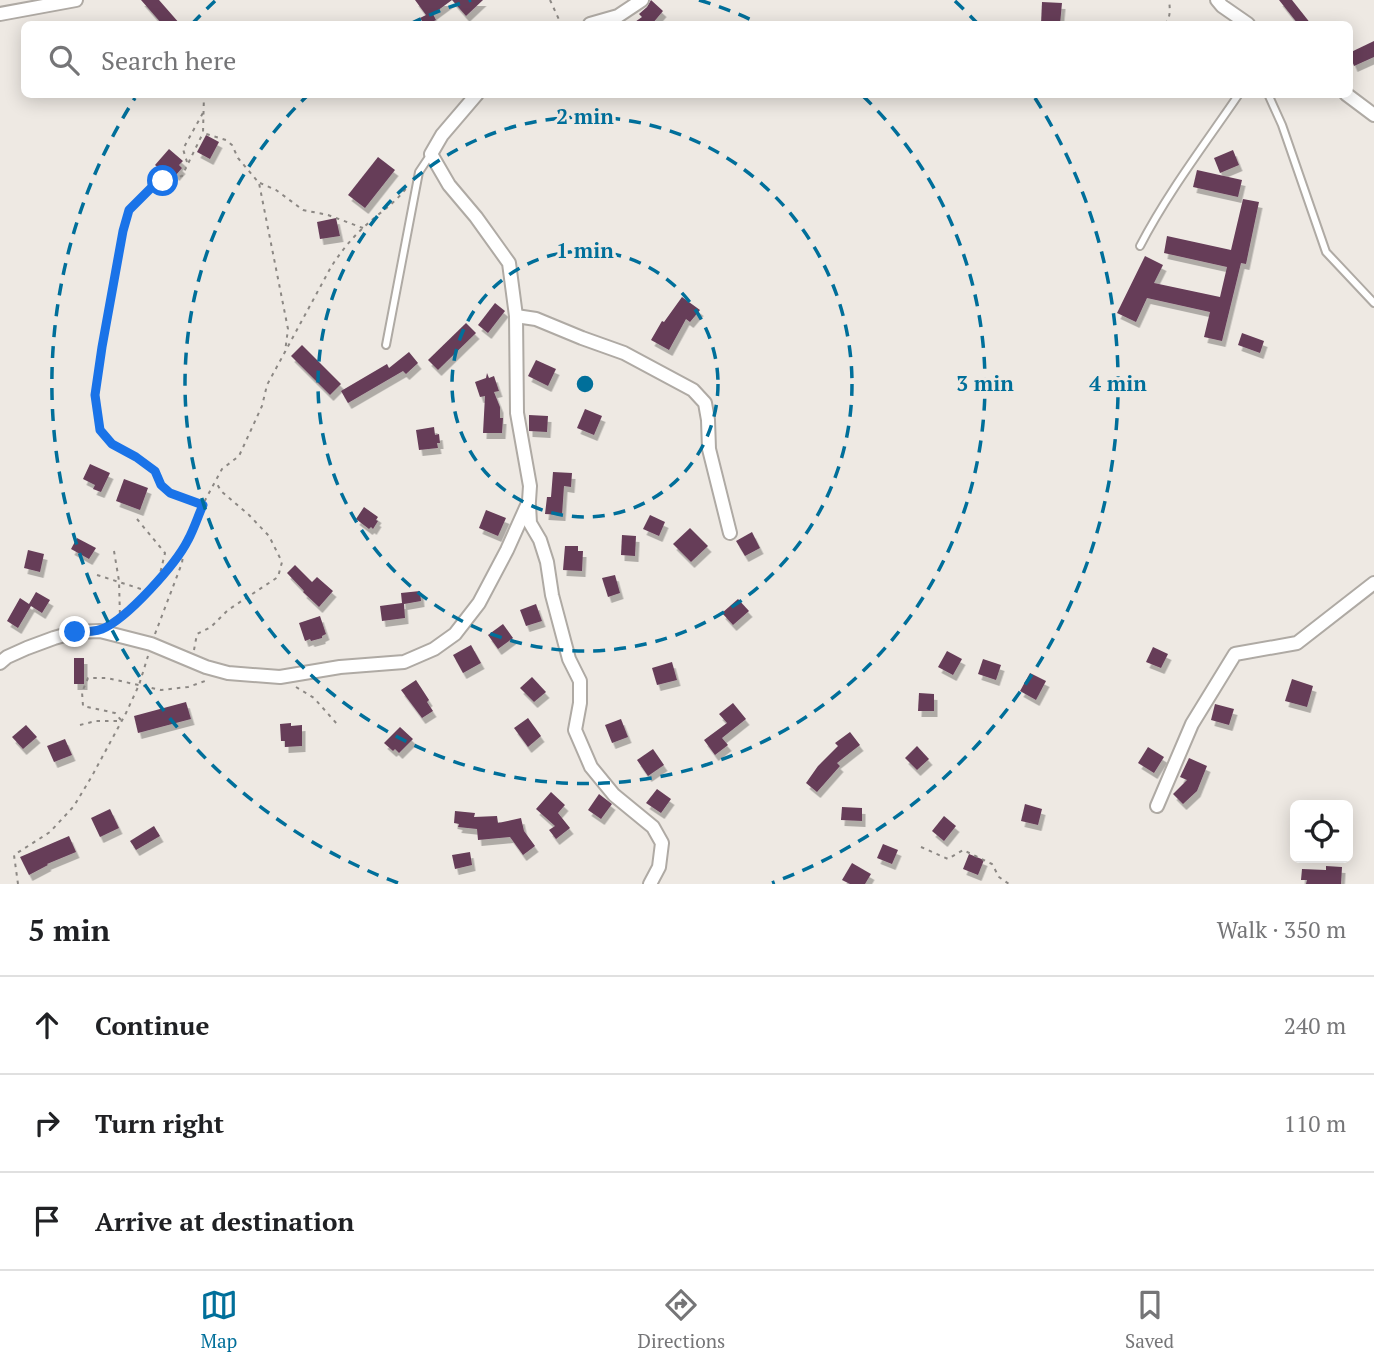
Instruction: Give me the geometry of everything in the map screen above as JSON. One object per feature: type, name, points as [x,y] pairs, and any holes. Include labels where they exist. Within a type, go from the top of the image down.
[{"type":"street","points":[[0,14],[76,0]]},
{"type":"street","points":[[600,21],[618,16],[642,0]]},
{"type":"street","points":[[1217,0],[1244,21]]},
{"type":"street","points":[[474,98],[442,135],[430,154],[449,185],[477,217],[509,262],[516,316],[517,413],[530,486],[530,523],[540,540],[547,562],[552,595],[569,659],[580,681],[580,703],[575,730],[591,767],[614,795],[653,827],[662,843],[659,867],[650,884]]},
{"type":"street","points":[[1351,98],[1374,115]]},
{"type":"street","points":[[516,316],[536,319],[624,353],[693,390],[705,403],[709,449],[730,533]]},
{"type":"street","points":[[0,663],[6,657],[54,638],[75,632],[100,631],[151,644],[206,667],[228,673],[280,677],[340,667],[404,662],[434,649],[455,634],[479,603],[507,551],[529,501]]},
{"type":"street","points":[[1157,806],[1192,724],[1235,654],[1297,643],[1374,583]]},
{"type":"lane","points":[[1140,246],[1163,203],[1236,98]]},
{"type":"lane","points":[[1270,98],[1282,125],[1326,252],[1374,303]]},
{"type":"lane","points":[[386,345],[419,172],[430,154]]},
{"type":"path","points":[[550,0],[560,21]]},
{"type":"path","points":[[1167,21],[1169,0]]},
{"type":"path","points":[[203,505],[170,493],[161,485],[155,471],[112,444],[100,430],[95,395],[121,240],[129,210],[153,186],[182,176],[203,133],[204,98]]},
{"type":"path","points":[[188,163],[183,149],[205,110]]},
{"type":"path","points":[[203,133],[226,139],[259,183],[276,190],[303,210],[328,215],[363,228]]},
{"type":"path","points":[[100,631],[120,618],[169,571],[187,543],[222,469],[239,456],[262,406],[267,385],[331,267],[363,228],[401,196],[419,172]]},
{"type":"path","points":[[259,183],[288,329],[285,353]]},
{"type":"path","points":[[192,661],[197,634],[211,627],[228,610],[278,577],[282,562],[269,536],[221,491],[216,481]]},
{"type":"path","points":[[136,519],[164,553],[159,579]]},
{"type":"path","points":[[18,884],[14,855],[50,832],[74,806],[122,721],[139,685],[151,644],[182,563],[184,546]]},
{"type":"path","points":[[114,551],[119,581],[120,618]]},
{"type":"path","points":[[97,575],[149,589]]},
{"type":"path","points":[[280,677],[314,698],[337,724]]},
{"type":"path","points":[[122,721],[115,713],[83,706],[82,692],[88,678],[107,678],[161,690],[188,687],[208,680]]},
{"type":"path","points":[[80,725],[96,721],[122,721]]},
{"type":"path","points":[[921,847],[948,859],[963,850],[992,864],[999,877],[1009,884]]},
{"type":"building","points":[[141,0],[159,0],[177,21],[159,21]]},
{"type":"building","points":[[415,0],[452,0],[433,14],[436,20],[422,21],[420,18],[426,15]]},
{"type":"building","points":[[452,0],[483,0],[466,16]]},
{"type":"building","points":[[651,0],[663,11],[655,21],[636,21],[642,17],[639,14]]},
{"type":"building","points":[[1279,0],[1292,0],[1309,21],[1296,21]]},
{"type":"building","points":[[1042,2],[1062,3],[1060,21],[1041,21]]},
{"type":"building","points":[[1374,41],[1374,57],[1354,66],[1353,51]]},
{"type":"building","points":[[206,135],[219,142],[210,159],[197,152]]},
{"type":"building","points":[[169,149],[183,161],[179,165],[182,168],[176,175],[173,172],[169,177],[155,165]]},
{"type":"building","points":[[1233,150],[1239,165],[1220,173],[1214,158]]},
{"type":"building","points":[[378,157],[395,170],[365,208],[348,195]]},
{"type":"building","points":[[1197,170],[1242,180],[1238,197],[1193,187]]},
{"type":"building","points":[[1243,199],[1259,202],[1246,264],[1241,263],[1222,341],[1204,337],[1210,312],[1147,298],[1136,322],[1117,313],[1145,256],[1163,265],[1154,283],[1220,297],[1227,267],[1164,253],[1167,236],[1231,250]]},
{"type":"building","points":[[336,218],[340,236],[320,239],[317,222]]},
{"type":"building","points":[[682,297],[700,310],[690,322],[686,319],[669,350],[651,340],[662,321],[664,322]]},
{"type":"building","points":[[495,303],[505,311],[488,333],[478,325]]},
{"type":"building","points":[[466,323],[476,333],[438,370],[428,360]]},
{"type":"building","points":[[1242,333],[1264,341],[1260,353],[1238,345]]},
{"type":"building","points":[[302,345],[341,384],[330,395],[291,356]]},
{"type":"building","points":[[409,352],[418,363],[406,374],[403,371],[348,403],[341,391],[387,364],[389,368]]},
{"type":"building","points":[[536,360],[556,369],[548,386],[528,376]]},
{"type":"building","points":[[487,373],[489,378],[494,376],[499,391],[494,392],[500,407],[500,418],[503,418],[502,433],[483,433],[485,396],[480,397],[475,382],[486,378]]},
{"type":"building","points":[[585,409],[602,416],[594,435],[577,428]]},
{"type":"building","points":[[529,415],[548,416],[547,432],[529,431]]},
{"type":"building","points":[[434,427],[435,435],[439,434],[438,448],[419,450],[416,430]]},
{"type":"building","points":[[90,464],[110,473],[101,492],[93,489],[95,485],[83,479]]},
{"type":"building","points":[[553,472],[572,473],[571,487],[564,486],[562,515],[545,514],[547,497],[551,497]]},
{"type":"building","points":[[124,479],[148,488],[140,510],[116,501]]},
{"type":"building","points":[[364,507],[378,517],[373,529],[356,519]]},
{"type":"building","points":[[486,510],[506,518],[498,536],[479,528]]},
{"type":"building","points":[[650,515],[665,522],[659,536],[643,529]]},
{"type":"building","points":[[690,528],[708,546],[691,562],[673,544]]},
{"type":"building","points":[[752,532],[760,548],[745,556],[736,541]]},
{"type":"building","points":[[622,535],[636,536],[635,556],[621,555]]},
{"type":"building","points":[[77,538],[96,548],[89,559],[71,549]]},
{"type":"building","points":[[565,546],[578,546],[578,551],[583,551],[582,571],[563,570]]},
{"type":"building","points":[[28,550],[44,554],[40,572],[24,568]]},
{"type":"building","points":[[295,565],[312,582],[317,577],[333,591],[319,607],[287,573]]},
{"type":"building","points":[[615,575],[620,593],[608,597],[602,578]]},
{"type":"building","points":[[420,591],[421,601],[404,604],[405,618],[382,621],[380,606],[402,603],[401,593]]},
{"type":"building","points":[[36,592],[50,600],[42,613],[31,606],[18,628],[7,621],[20,598],[29,604]]},
{"type":"building","points":[[738,599],[749,611],[733,625],[722,613]]},
{"type":"building","points":[[536,604],[542,621],[526,626],[520,610]]},
{"type":"building","points":[[320,616],[326,634],[322,638],[305,641],[299,623]]},
{"type":"building","points":[[503,624],[513,638],[498,649],[488,635]]},
{"type":"building","points":[[471,645],[481,663],[463,673],[453,655]]},
{"type":"building","points":[[1153,647],[1168,654],[1161,668],[1146,662]]},
{"type":"building","points":[[947,651],[962,659],[953,675],[938,667]]},
{"type":"building","points":[[74,658],[84,658],[84,684],[74,684]]},
{"type":"building","points":[[983,659],[1001,665],[996,680],[978,674]]},
{"type":"building","points":[[672,662],[677,680],[657,685],[652,668]]},
{"type":"building","points":[[1030,673],[1046,681],[1036,700],[1020,691]]},
{"type":"building","points":[[532,677],[546,692],[534,702],[520,688]]},
{"type":"building","points":[[1292,679],[1313,686],[1307,707],[1285,701]]},
{"type":"building","points":[[416,680],[433,711],[422,718],[401,690]]},
{"type":"building","points":[[919,693],[934,694],[934,711],[918,711]]},
{"type":"building","points":[[186,702],[191,719],[138,733],[134,716]]},
{"type":"building","points":[[733,703],[746,719],[722,738],[728,745],[715,755],[704,740],[727,723],[719,714]]},
{"type":"building","points":[[1215,704],[1234,709],[1229,725],[1211,720]]},
{"type":"building","points":[[528,718],[541,736],[528,747],[514,728]]},
{"type":"building","points":[[621,719],[628,737],[612,743],[605,725]]},
{"type":"building","points":[[291,723],[291,726],[302,725],[302,746],[285,747],[285,741],[281,741],[280,724]]},
{"type":"building","points":[[26,725],[37,737],[23,749],[12,737]]},
{"type":"building","points":[[400,727],[413,739],[399,753],[384,743]]},
{"type":"building","points":[[850,732],[860,745],[837,763],[840,766],[817,792],[806,783],[838,746],[835,743]]},
{"type":"building","points":[[65,739],[72,755],[54,762],[47,746]]},
{"type":"building","points":[[917,746],[929,759],[917,770],[905,758]]},
{"type":"building","points":[[1148,747],[1164,757],[1154,773],[1138,763]]},
{"type":"building","points":[[653,749],[664,765],[648,776],[637,760]]},
{"type":"building","points":[[1189,758],[1207,766],[1197,791],[1183,804],[1173,794],[1187,780],[1180,777]]},
{"type":"building","points":[[657,789],[671,799],[661,813],[646,803]]},
{"type":"building","points":[[551,792],[565,805],[558,813],[570,828],[556,839],[549,830],[555,826],[536,809]]},
{"type":"building","points":[[599,794],[612,804],[601,819],[588,810]]},
{"type":"building","points":[[1025,804],[1042,809],[1038,825],[1021,821]]},
{"type":"building","points":[[842,807],[862,808],[862,821],[841,820]]},
{"type":"building","points":[[110,809],[119,828],[100,837],[91,818]]},
{"type":"building","points":[[455,811],[475,813],[474,817],[497,816],[498,823],[521,818],[524,831],[535,846],[523,855],[510,837],[478,840],[477,829],[458,827],[459,824],[454,823]]},
{"type":"building","points":[[944,816],[956,826],[944,841],[932,831]]},
{"type":"building","points":[[154,826],[160,836],[136,850],[130,841]]},
{"type":"building","points":[[69,836],[76,852],[29,875],[20,857]]},
{"type":"building","points":[[883,844],[898,850],[892,864],[877,858]]},
{"type":"building","points":[[470,852],[472,865],[455,869],[452,855]]},
{"type":"building","points":[[969,854],[984,860],[978,875],[963,869]]},
{"type":"building","points":[[852,863],[871,874],[865,884],[850,884],[842,880]]},
{"type":"building","points":[[1326,866],[1342,867],[1341,884],[1306,884],[1307,880],[1301,880],[1302,869],[1326,870]]},
{"type":"route","points":[[75,632],[100,631],[120,618],[169,571],[187,543],[203,505],[170,493],[161,485],[155,471],[112,444],[100,430],[95,395],[123,231],[129,210],[153,186],[163,181]]}]
